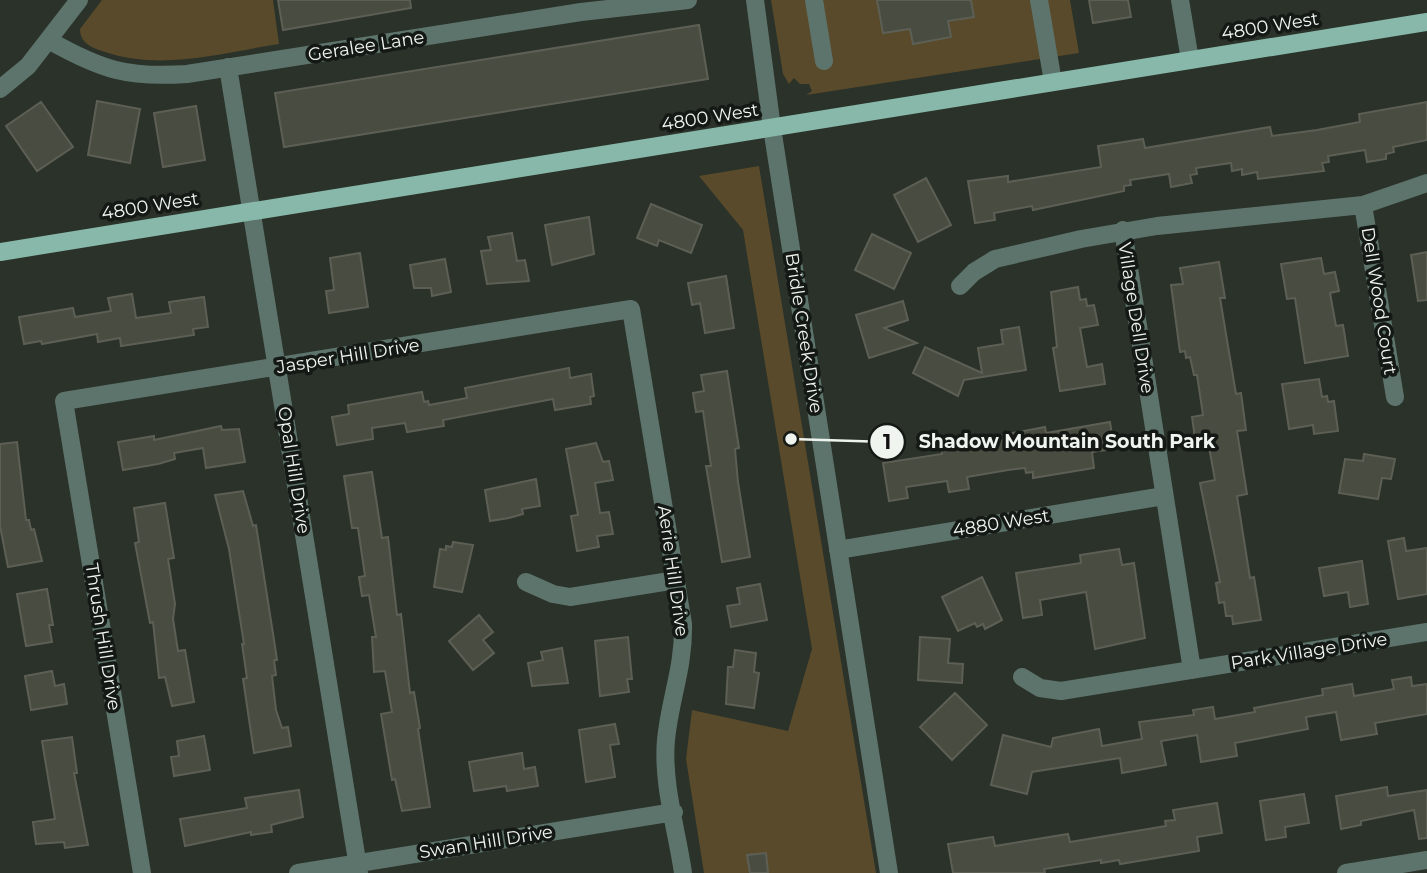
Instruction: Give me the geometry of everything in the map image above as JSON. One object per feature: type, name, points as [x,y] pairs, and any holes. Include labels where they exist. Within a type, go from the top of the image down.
[{"type":"main road","name":"4800 West","points":[[0,252],[1427,22]]},
{"type":"street","points":[[0,89],[28,66],[50,41],[79,0]]},
{"type":"street","name":"Geralee Lane","points":[[50,41],[89,62],[122,73],[152,76],[228,67],[609,5],[688,0]]},
{"type":"street","name":"Bridle Creek Drive","points":[[755,0],[772,128],[889,873]]},
{"type":"street","points":[[814,0],[824,61]]},
{"type":"street","points":[[1039,0],[1053,82]]},
{"type":"street","points":[[1180,0],[1191,60]]},
{"type":"street","name":"Opal Hill Drive","points":[[228,67],[358,868]]},
{"type":"street","name":"Village Dell Drive","points":[[1192,670],[1123,230],[1363,205],[1427,183]]},
{"type":"street","name":"Dell Wood Court","points":[[1363,205],[1395,397]]},
{"type":"street","points":[[960,286],[974,272],[995,259],[1123,230]]},
{"type":"street","name":"Jasper Hill Drive","points":[[64,401],[631,309]]},
{"type":"street","name":"Aerie Hill Drive","points":[[631,309],[683,624],[684,655],[665,743],[683,873]]},
{"type":"street","name":"Thrush Hill Drive","points":[[64,401],[142,873]]},
{"type":"street","name":"4880 West","points":[[838,550],[1164,496]]},
{"type":"street","points":[[526,582],[553,594],[570,597],[676,580]]},
{"type":"street","name":"Park Village Drive","points":[[1022,677],[1040,688],[1061,691],[1427,632]]},
{"type":"street","name":"Swan Hill Drive","points":[[298,873],[358,868],[674,812]]},
{"type":"street","points":[[1346,873],[1427,860]]},
{"type":"shaded area","points":[[102,0],[273,0],[279,44],[170,60],[148,60],[105,52],[88,45],[82,38],[80,29]]},
{"type":"shaded area","points":[[771,0],[1070,0],[1079,53],[806,95],[812,91],[809,84],[800,84],[794,78],[789,84],[783,74]]},
{"type":"shaded area","points":[[759,166],[876,873],[704,873],[686,759],[692,710],[788,731],[812,649],[743,230],[699,176]]},
{"type":"building","points":[[278,0],[410,0],[411,8],[283,30]]},
{"type":"building","points":[[877,0],[971,0],[974,17],[948,21],[951,37],[913,44],[910,29],[883,33]]},
{"type":"building","points":[[1089,0],[1128,0],[1131,17],[1093,23]]},
{"type":"building","points":[[699,25],[708,79],[284,147],[275,93]]},
{"type":"building","points":[[97,101],[140,109],[130,163],[88,155]]},
{"type":"building","points":[[41,102],[73,147],[37,171],[6,126]]},
{"type":"building","points":[[1427,102],[1427,140],[1393,147],[1394,152],[1386,154],[1386,159],[1367,162],[1365,150],[1328,156],[1329,162],[1322,163],[1324,171],[1258,179],[1257,172],[1242,175],[1242,169],[1232,171],[1231,163],[1196,168],[1197,174],[1190,175],[1192,183],[1171,187],[1169,174],[1130,180],[1131,185],[1124,186],[1124,191],[1033,210],[1032,206],[994,213],[995,220],[975,223],[968,181],[1008,176],[1008,182],[1101,167],[1098,146],[1143,139],[1145,148],[1270,127],[1272,136],[1317,130],[1360,122],[1359,114]]},
{"type":"building","points":[[196,106],[205,160],[163,167],[154,113]]},
{"type":"building","points":[[926,178],[951,225],[918,242],[894,195]]},
{"type":"building","points":[[651,204],[702,225],[691,253],[659,240],[657,246],[637,238]]},
{"type":"building","points":[[589,217],[594,254],[552,265],[545,225]]},
{"type":"building","points":[[512,233],[517,261],[525,260],[529,281],[487,284],[481,251],[491,250],[488,237]]},
{"type":"building","points":[[872,234],[911,253],[894,289],[855,270]]},
{"type":"building","points":[[1427,252],[1427,300],[1418,301],[1411,255]]},
{"type":"building","points":[[360,253],[368,307],[329,313],[326,291],[334,290],[330,258]]},
{"type":"building","points":[[1321,258],[1324,274],[1335,272],[1339,291],[1330,293],[1336,326],[1343,325],[1348,356],[1305,363],[1295,298],[1287,299],[1281,264]]},
{"type":"building","points":[[445,259],[451,292],[432,296],[431,288],[414,288],[410,265]]},
{"type":"building","points":[[1219,262],[1225,298],[1220,298],[1236,394],[1241,393],[1246,430],[1237,431],[1247,494],[1237,496],[1250,578],[1254,577],[1261,620],[1233,624],[1232,616],[1226,616],[1224,602],[1219,603],[1216,583],[1220,582],[1200,483],[1215,480],[1207,436],[1195,438],[1192,417],[1203,415],[1197,375],[1194,375],[1190,357],[1186,358],[1185,351],[1180,352],[1171,285],[1183,284],[1180,268]]},
{"type":"building","points":[[726,276],[734,328],[705,333],[700,303],[692,305],[688,283]]},
{"type":"building","points":[[1078,287],[1080,300],[1086,299],[1087,306],[1094,305],[1098,325],[1080,328],[1087,367],[1102,364],[1105,384],[1060,391],[1053,348],[1057,347],[1051,292]]},
{"type":"building","points":[[132,294],[136,318],[171,313],[169,302],[204,297],[208,327],[193,329],[194,335],[121,346],[120,338],[98,342],[97,334],[42,344],[41,341],[24,344],[19,317],[73,308],[75,317],[111,311],[108,298]]},
{"type":"building","points":[[903,301],[908,320],[884,328],[917,343],[869,358],[856,315]]},
{"type":"building","points":[[1019,327],[1026,370],[964,380],[958,396],[913,373],[925,347],[982,373],[978,348],[1003,344],[1001,330]]},
{"type":"building","points":[[569,368],[570,378],[591,374],[594,396],[590,397],[591,404],[555,410],[553,399],[443,420],[444,426],[407,432],[405,423],[372,428],[373,439],[337,445],[332,417],[349,414],[348,405],[422,392],[424,402],[428,401],[429,405],[467,398],[465,388]]},
{"type":"building","points":[[727,371],[739,448],[735,449],[738,482],[750,557],[722,562],[706,466],[711,466],[703,411],[696,412],[693,393],[704,391],[701,375]]},
{"type":"building","points":[[1319,379],[1322,397],[1327,396],[1328,402],[1334,401],[1338,431],[1314,434],[1313,425],[1289,429],[1282,384]]},
{"type":"building","points":[[1110,422],[1114,449],[1092,452],[1094,468],[1033,478],[1033,472],[1026,473],[1025,468],[1008,470],[967,477],[969,489],[949,492],[947,481],[906,487],[908,498],[889,501],[883,463],[942,454],[942,450],[1003,441],[1002,435],[1045,427],[1046,433]]},
{"type":"building","points":[[221,426],[222,430],[239,429],[245,462],[206,468],[203,448],[174,453],[175,459],[158,464],[123,470],[118,442],[154,436],[154,440]]},
{"type":"building","points":[[17,442],[26,520],[29,520],[31,530],[34,529],[42,561],[8,567],[0,526],[0,444]]},
{"type":"building","points":[[596,443],[603,462],[609,461],[613,480],[595,483],[600,513],[609,512],[613,534],[597,536],[599,547],[577,551],[571,516],[578,515],[566,449]]},
{"type":"building","points":[[1364,454],[1395,459],[1391,479],[1382,478],[1378,499],[1339,493],[1345,459],[1363,461]]},
{"type":"building","points":[[372,472],[382,538],[388,537],[397,615],[401,614],[410,693],[414,692],[430,807],[402,811],[395,779],[392,780],[381,714],[392,712],[385,671],[374,672],[372,637],[376,637],[369,595],[362,596],[359,577],[365,576],[358,528],[352,528],[344,476]]},
{"type":"building","points":[[536,479],[540,506],[522,509],[523,514],[490,521],[485,490]]},
{"type":"building","points":[[243,491],[253,526],[256,525],[274,640],[277,660],[274,660],[276,675],[272,676],[276,710],[282,728],[288,727],[291,746],[254,753],[243,679],[247,678],[244,644],[229,549],[215,495]]},
{"type":"building","points":[[165,503],[174,558],[168,559],[175,604],[173,619],[178,651],[185,650],[194,702],[172,706],[165,677],[159,678],[153,622],[150,623],[135,543],[139,542],[134,508]]},
{"type":"building","points":[[1404,538],[1406,551],[1427,548],[1427,594],[1398,599],[1388,541]]},
{"type":"building","points":[[453,542],[473,545],[462,592],[434,587],[440,549],[452,547]]},
{"type":"building","points":[[1119,549],[1122,565],[1134,563],[1145,638],[1095,649],[1086,592],[1040,600],[1042,615],[1023,618],[1016,573],[1081,563],[1080,555]]},
{"type":"building","points":[[1362,561],[1368,604],[1350,607],[1348,592],[1324,596],[1319,568]]},
{"type":"building","points":[[982,577],[1002,620],[985,629],[983,624],[977,627],[975,623],[958,631],[942,597]]},
{"type":"building","points":[[760,584],[767,620],[731,627],[727,606],[740,604],[737,588]]},
{"type":"building","points":[[47,589],[53,625],[49,625],[52,642],[26,646],[17,594]]},
{"type":"building","points":[[479,615],[493,632],[483,640],[494,653],[473,670],[449,641]]},
{"type":"building","points":[[628,637],[632,679],[627,679],[629,692],[600,696],[595,641]]},
{"type":"building","points":[[920,637],[950,639],[948,663],[963,664],[962,683],[918,680]]},
{"type":"building","points":[[562,648],[568,683],[532,686],[528,663],[543,660],[541,652]]},
{"type":"building","points":[[735,650],[756,653],[754,672],[759,673],[754,708],[726,704],[728,667],[733,667]]},
{"type":"building","points":[[52,671],[55,686],[64,684],[67,704],[31,710],[25,676]]},
{"type":"building","points":[[1411,677],[1412,686],[1427,684],[1427,714],[1375,723],[1377,734],[1341,740],[1336,712],[1306,717],[1308,729],[1235,743],[1237,756],[1201,762],[1197,735],[1161,741],[1166,765],[1122,773],[1120,758],[1032,772],[1027,794],[991,785],[1003,735],[1051,747],[1053,738],[1099,729],[1102,746],[1142,739],[1139,722],[1194,715],[1193,710],[1213,707],[1215,719],[1255,712],[1254,708],[1323,695],[1322,689],[1352,684],[1354,696],[1394,689],[1392,680]]},
{"type":"building","points":[[955,693],[987,725],[952,760],[920,727]]},
{"type":"building","points":[[615,724],[619,744],[610,745],[615,777],[586,782],[579,730]]},
{"type":"building","points":[[204,736],[210,770],[174,776],[171,757],[179,756],[177,741]]},
{"type":"building","points":[[72,737],[77,773],[74,773],[88,845],[65,848],[64,842],[36,844],[33,822],[55,819],[42,741]]},
{"type":"building","points":[[522,753],[524,769],[535,767],[538,786],[507,791],[506,786],[474,791],[469,762]]},
{"type":"building","points":[[1387,787],[1388,796],[1427,790],[1427,838],[1419,839],[1414,810],[1361,821],[1361,825],[1341,829],[1336,796]]},
{"type":"building","points":[[299,790],[303,817],[271,825],[272,832],[251,835],[251,832],[185,846],[180,819],[247,808],[245,798]]},
{"type":"building","points":[[1304,794],[1309,823],[1285,827],[1286,837],[1266,840],[1260,801]]},
{"type":"building","points":[[1217,803],[1222,833],[1197,837],[1199,851],[1120,864],[1119,860],[1101,863],[1101,860],[1044,869],[1045,873],[953,873],[948,844],[993,837],[995,846],[1068,834],[1070,842],[1166,826],[1165,821],[1175,820],[1173,810]]},
{"type":"building","points":[[766,853],[768,873],[750,873],[747,855]]},
{"type":"place","name":"Shadow Mountain South Park","points":[[791,439]]}]
